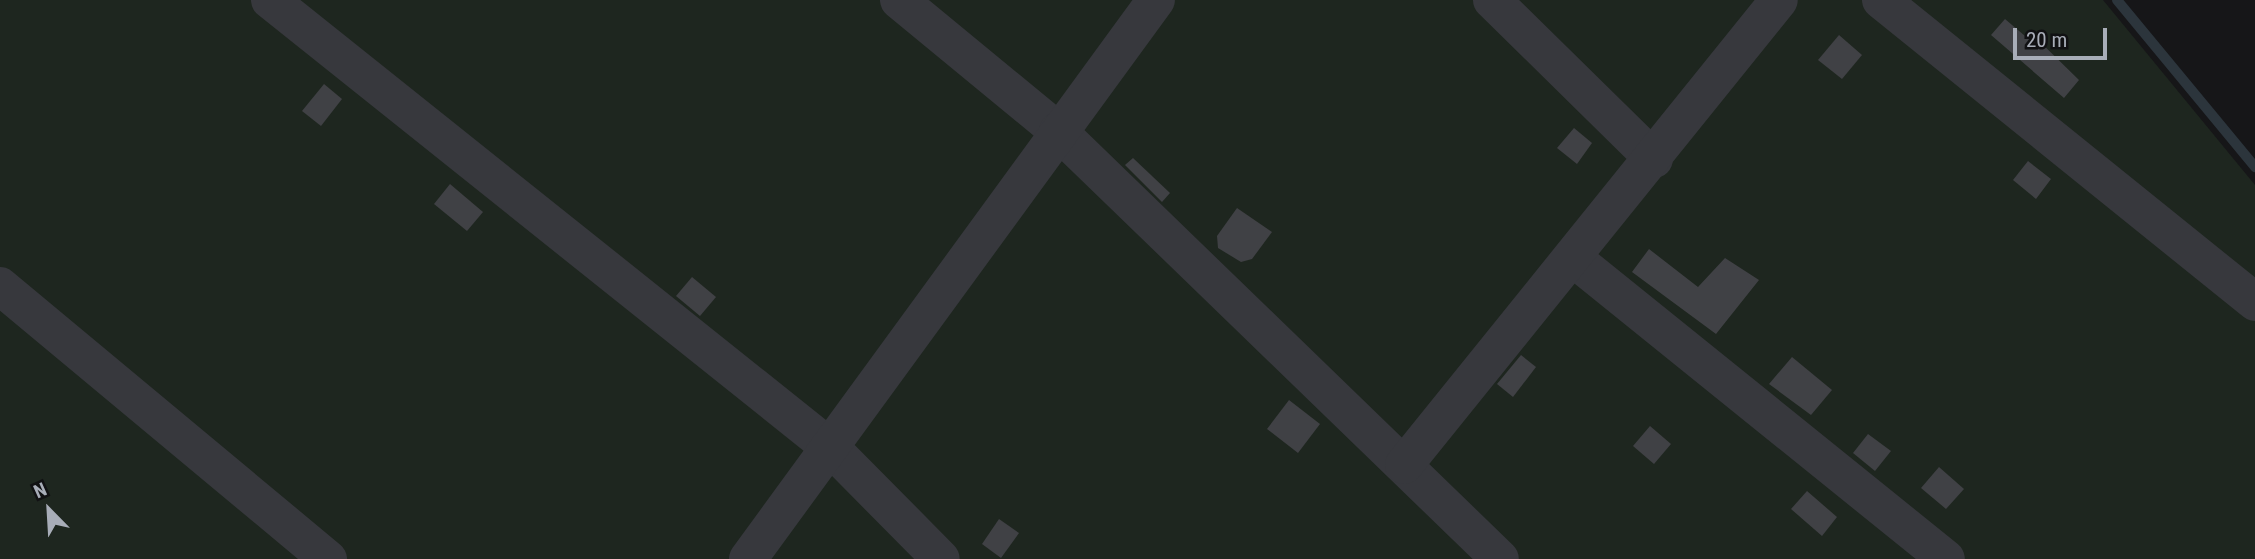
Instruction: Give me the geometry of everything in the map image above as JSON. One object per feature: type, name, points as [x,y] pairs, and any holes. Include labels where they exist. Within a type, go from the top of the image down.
[{"type":"street","points":[[270,0],[833,450],[941,559]]},
{"type":"street","points":[[899,0],[1058,131],[1500,559]]},
{"type":"street","points":[[748,559],[833,450],[1058,131],[1156,0]]},
{"type":"street","points":[[1492,0],[1654,159]]},
{"type":"street","points":[[1404,465],[1654,159],[1779,0]]},
{"type":"street","points":[[1881,0],[2255,302]]},
{"type":"street","points":[[1573,258],[1946,559]]},
{"type":"street","points":[[0,286],[328,559]]},
{"type":"shaded area","points":[[0,0],[2103,0],[2255,185],[2255,559],[0,559]]},
{"type":"building","points":[[2005,19],[2025,36],[2029,31],[2079,80],[2064,98],[1991,35]]},
{"type":"building","points":[[1839,35],[1862,55],[1842,79],[1818,60]]},
{"type":"building","points":[[324,84],[342,99],[321,126],[302,111]]},
{"type":"building","points":[[1574,128],[1592,143],[1577,164],[1557,148]]},
{"type":"building","points":[[1133,158],[1170,193],[1162,202],[1125,165]]},
{"type":"building","points":[[2028,161],[2051,179],[2036,199],[2013,180]]},
{"type":"building","points":[[450,184],[483,212],[467,231],[434,204]]},
{"type":"building","points":[[1237,208],[1272,232],[1252,259],[1241,262],[1218,248],[1217,236]]},
{"type":"building","points":[[1649,249],[1698,287],[1725,258],[1759,280],[1716,334],[1632,272]]},
{"type":"building","points":[[692,277],[716,297],[700,316],[676,296]]},
{"type":"building","points":[[1521,355],[1536,367],[1513,397],[1497,384]]},
{"type":"building","points":[[1792,357],[1832,390],[1811,415],[1769,384]]},
{"type":"building","points":[[1289,400],[1320,424],[1298,453],[1267,429]]},
{"type":"building","points":[[1650,426],[1671,444],[1654,464],[1633,446]]},
{"type":"building","points":[[1868,434],[1891,451],[1875,471],[1853,453]]},
{"type":"building","points":[[1939,467],[1964,489],[1946,509],[1921,488]]},
{"type":"building","points":[[1807,491],[1837,517],[1822,536],[1791,509]]},
{"type":"building","points":[[999,519],[1019,533],[1001,558],[982,544]]},
{"type":"waterway","points":[[2117,0],[2255,167]]}]
